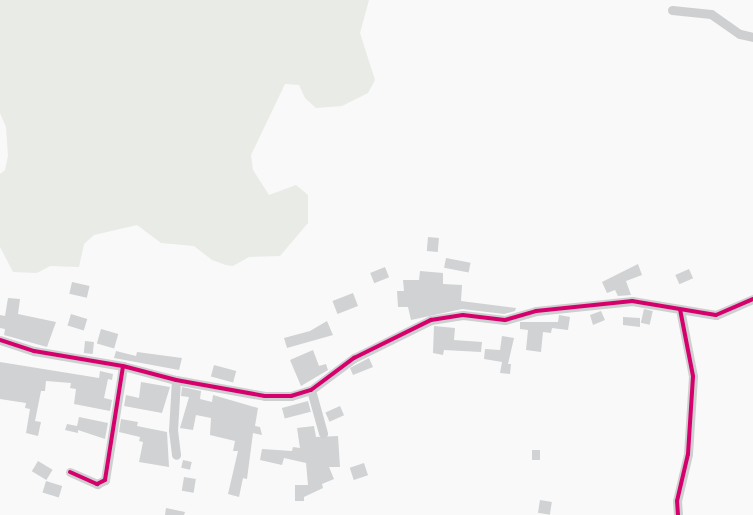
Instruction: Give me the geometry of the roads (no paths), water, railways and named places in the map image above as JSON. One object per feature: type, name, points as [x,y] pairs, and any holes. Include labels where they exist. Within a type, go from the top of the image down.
[{"type":"street","points":[[672,10],[711,14],[740,34],[753,37]]},
{"type":"street","points":[[0,340],[9,344],[123,366],[176,380],[265,396],[291,396],[311,390],[354,358],[431,320],[463,315],[504,320],[536,311],[632,301],[716,315],[753,299]]},
{"type":"street","points":[[678,515],[677,501],[688,454],[694,376],[680,309]]},
{"type":"street","points":[[0,347],[9,344]]},
{"type":"street","points":[[70,472],[97,484],[105,480],[123,366]]},
{"type":"street","points":[[176,380],[173,430],[176,455]]},
{"type":"street","points":[[311,390],[323,433]]}]
